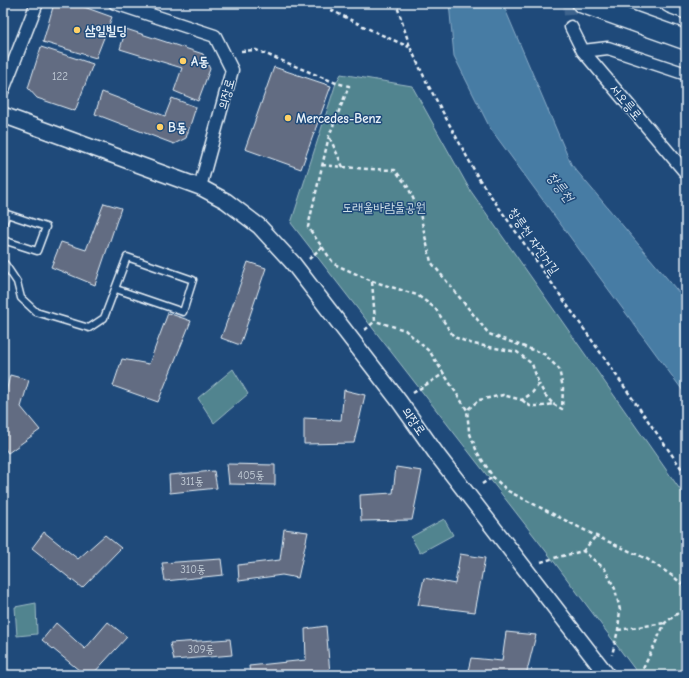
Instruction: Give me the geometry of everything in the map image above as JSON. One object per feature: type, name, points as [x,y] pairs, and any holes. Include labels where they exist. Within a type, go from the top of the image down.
[{"type":"main road","points":[[582,3],[686,40]]},
{"type":"main road","points":[[670,3],[686,9]]},
{"type":"street","points":[[3,90],[38,3]]},
{"type":"street","name":"의장로","points":[[115,3],[215,36],[225,53],[232,70],[200,187]]},
{"type":"street","name":"서오릉로","points":[[571,27],[583,51],[686,173]]},
{"type":"street","points":[[583,51],[608,48],[686,74]]},
{"type":"street","name":"의장로","points":[[3,115],[200,187],[226,201],[259,226],[292,262],[400,401],[438,456],[607,675]]},
{"type":"lane","points":[[3,224],[7,214],[46,227],[37,251],[3,240]]},
{"type":"lane","points":[[3,264],[5,264],[17,282],[22,298],[36,312],[89,328],[104,318],[127,257],[193,280],[183,312],[116,289]]},
{"type":"path","points":[[329,3],[331,10],[373,31],[410,47]]},
{"type":"path","name":"창릉천 자전거길","points":[[393,3],[398,9],[410,47],[427,83],[479,179],[686,475]]},
{"type":"path","points":[[240,51],[256,50],[336,83],[348,86],[329,136],[322,165],[308,227],[334,264],[372,281],[417,295],[435,308],[454,337],[473,344],[518,352],[532,364],[539,384],[545,395],[553,404],[562,409],[563,388],[558,369],[544,354],[489,334],[431,262],[420,214],[408,187],[395,170],[322,165]]},
{"type":"path","points":[[329,136],[343,167]]},
{"type":"path","points":[[309,259],[322,247]]},
{"type":"path","points":[[372,281],[375,321]]},
{"type":"path","points":[[364,330],[375,321]]},
{"type":"path","points":[[375,321],[405,330],[430,352],[467,410],[469,430],[477,452],[493,477],[508,491],[596,536],[647,559],[674,577],[686,588]]},
{"type":"path","points":[[413,394],[443,374]]},
{"type":"path","points":[[522,400],[532,393],[539,384]]},
{"type":"path","points":[[467,410],[479,400],[503,395],[522,400],[530,406],[553,404]]},
{"type":"path","points":[[482,484],[493,477]]},
{"type":"path","points":[[542,562],[583,551],[596,536]]},
{"type":"path","points":[[583,551],[605,569],[615,589],[620,610],[618,630],[612,655]]},
{"type":"path","points":[[640,675],[666,623],[686,607]]},
{"type":"path","points":[[618,630],[666,623]]},
{"type":"green space","name":"도래울바람물공원","points":[[341,74],[412,86],[470,190],[686,498],[686,675],[639,675],[552,559],[291,223],[336,83]]},
{"type":"green space","points":[[233,369],[248,394],[214,423],[198,398]]},
{"type":"green space","points":[[444,519],[453,535],[420,553],[411,537]]},
{"type":"green space","points":[[36,603],[37,634],[17,636],[15,607]]},
{"type":"water","name":"창릉천","points":[[449,3],[505,3],[505,9],[571,164],[686,301],[686,395],[490,128],[454,56]]},
{"type":"building","name":"삼일빌딩","points":[[59,3],[73,3],[112,17],[96,58],[43,42],[53,7]]},
{"type":"building","name":"A동","points":[[126,29],[203,54],[210,69],[198,101],[174,91],[182,68],[120,49]]},
{"type":"building","points":[[41,47],[93,64],[75,111],[37,98],[28,88]]},
{"type":"building","name":"Mercedes-Benz","points":[[274,67],[331,86],[301,169],[245,149]]},
{"type":"building","name":"B동","points":[[102,92],[165,116],[172,98],[196,107],[186,138],[174,144],[95,114]]},
{"type":"building","points":[[104,203],[121,208],[95,285],[51,267],[61,242],[86,250]]},
{"type":"building","points":[[248,262],[266,268],[240,345],[221,338]]},
{"type":"building","points":[[168,313],[191,321],[158,402],[113,386],[122,359],[149,364]]},
{"type":"building","points":[[10,375],[29,380],[21,407],[40,430],[8,453],[3,446],[3,406]]},
{"type":"building","points":[[344,390],[365,395],[354,443],[304,444],[304,418],[341,420]]},
{"type":"building","points":[[227,464],[275,465],[275,485],[229,484]]},
{"type":"building","points":[[396,467],[422,471],[412,520],[361,521],[360,495],[393,493]]},
{"type":"building","points":[[214,471],[217,488],[170,493],[169,475]]},
{"type":"building","points":[[284,529],[308,532],[298,578],[282,575],[239,581],[238,565],[280,560]]},
{"type":"building","points":[[44,532],[78,559],[105,535],[121,548],[82,588],[32,548]]},
{"type":"building","points":[[460,554],[485,558],[475,612],[418,605],[424,578],[455,584]]},
{"type":"building","points":[[221,559],[223,575],[165,581],[162,563]]},
{"type":"building","points":[[108,622],[127,637],[92,675],[85,675],[42,640],[56,623],[85,649]]},
{"type":"building","points":[[326,626],[330,674],[250,675],[249,666],[306,660],[305,629]]},
{"type":"building","points":[[506,632],[536,635],[526,675],[467,675],[471,658],[502,661]]},
{"type":"building","points":[[230,639],[232,655],[174,660],[170,643]]},
{"type":"tunnel","points":[[569,3],[571,27]]},
{"type":"place","name":"삼일빌딩","points":[[77,30]]},
{"type":"place","name":"A동","points":[[183,61]]},
{"type":"place","name":"Mercedes-Benz","points":[[288,118]]},
{"type":"place","name":"B동","points":[[160,127]]}]
